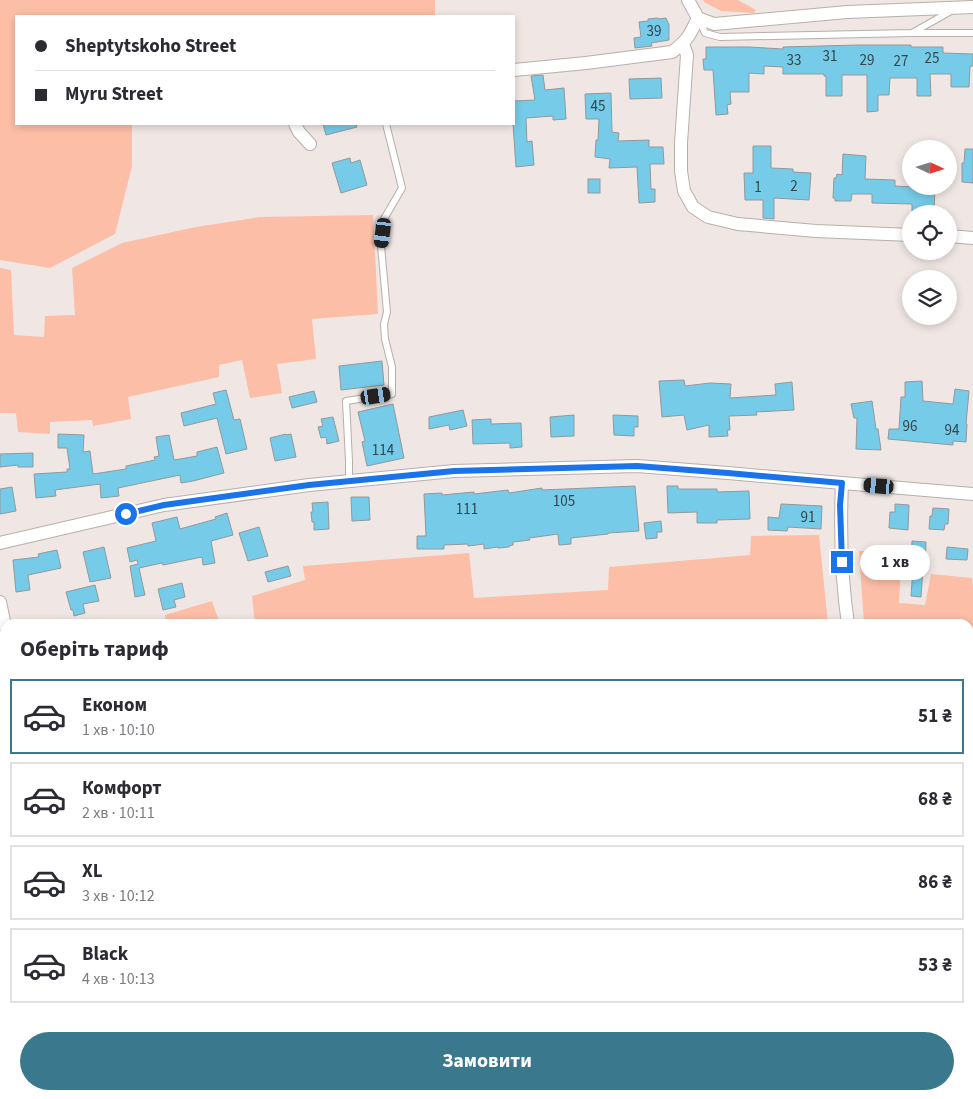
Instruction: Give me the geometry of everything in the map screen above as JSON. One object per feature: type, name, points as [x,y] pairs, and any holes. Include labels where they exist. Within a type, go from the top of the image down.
[{"type":"street","points":[[688,0],[698,18],[714,24],[847,12],[973,7]]},
{"type":"street","points":[[515,70],[672,52],[689,38],[698,18]]},
{"type":"street","points":[[683,44],[687,55],[681,171],[684,191],[693,207],[708,217],[738,224],[816,231],[902,235]]},
{"type":"street","points":[[295,125],[310,144]]},
{"type":"street","points":[[957,237],[973,238]]},
{"type":"street","points":[[0,542],[164,505],[309,485],[454,471],[637,466],[973,494]]},
{"type":"street","points":[[842,483],[840,505],[842,562],[848,619]]},
{"type":"street","points":[[0,602],[4,619]]},
{"type":"lane","points":[[912,33],[956,8]]},
{"type":"lane","points":[[698,18],[705,33],[720,37],[973,33]]},
{"type":"lane","points":[[349,482],[346,401],[392,394],[392,367],[385,339],[384,324],[388,312],[381,246],[384,219],[402,188],[386,125]]},
{"type":"shaded area","points":[[0,0],[435,0],[435,15],[15,15],[15,125],[132,125],[132,166],[115,234],[50,268],[0,260]]},
{"type":"shaded area","points":[[703,0],[738,0],[756,10],[754,13],[721,11]]},
{"type":"shaded area","points":[[373,215],[378,314],[312,319],[316,359],[277,364],[282,393],[250,398],[242,360],[219,365],[219,377],[128,397],[131,419],[93,426],[92,420],[50,422],[50,434],[18,432],[16,413],[0,413],[0,268],[11,270],[14,335],[44,337],[45,316],[75,315],[72,268],[122,243],[196,227],[260,217]]},
{"type":"shaded area","points":[[819,535],[827,619],[254,619],[252,596],[305,580],[303,566],[469,553],[474,598],[608,590],[609,567],[750,555],[751,536]]},
{"type":"shaded area","points":[[859,551],[902,551],[899,603],[925,605],[931,574],[972,578],[973,619],[864,619]]},
{"type":"shaded area","points":[[212,601],[218,619],[165,619],[165,615]]},
{"type":"building","points":[[666,18],[669,25],[669,40],[651,43],[652,46],[635,48],[634,38],[641,37],[639,22]]},
{"type":"building","points":[[858,45],[943,47],[943,53],[973,54],[973,66],[970,66],[969,87],[951,87],[951,74],[930,74],[931,96],[917,96],[917,78],[890,78],[889,95],[878,95],[878,111],[867,112],[867,75],[842,75],[842,96],[826,96],[826,76],[824,74],[783,74],[783,67],[764,66],[764,74],[749,73],[749,92],[730,92],[731,104],[727,105],[728,114],[716,115],[713,70],[704,70],[703,59],[706,59],[706,47],[783,49],[783,47]]},
{"type":"building","points":[[543,75],[545,90],[564,88],[566,119],[553,120],[553,116],[526,118],[527,142],[532,141],[534,165],[516,167],[513,125],[515,125],[515,101],[535,100],[531,76]]},
{"type":"building","points":[[661,78],[662,98],[630,99],[629,79]]},
{"type":"building","points":[[611,93],[612,132],[619,133],[618,141],[649,140],[649,147],[663,147],[664,164],[650,164],[651,189],[655,189],[655,202],[639,203],[637,167],[609,168],[610,159],[595,157],[599,119],[586,119],[585,94]]},
{"type":"building","points":[[323,125],[356,125],[357,127],[326,135]]},
{"type":"building","points":[[753,146],[771,146],[771,168],[793,169],[793,172],[811,173],[809,200],[774,198],[774,219],[763,218],[763,200],[745,200],[744,173],[753,173]]},
{"type":"building","points":[[965,149],[973,149],[973,183],[962,182],[962,163],[964,163]]},
{"type":"building","points":[[843,154],[866,156],[865,179],[895,180],[895,186],[902,186],[902,195],[935,195],[934,205],[872,203],[872,194],[852,194],[851,201],[835,201],[835,198],[833,198],[834,178],[836,178],[837,174],[842,175]]},
{"type":"building","points":[[350,158],[351,163],[360,160],[367,185],[341,193],[332,163]]},
{"type":"building","points":[[588,179],[600,179],[600,193],[588,193]]},
{"type":"building","points":[[382,361],[384,385],[341,390],[339,366]]},
{"type":"building","points":[[684,380],[685,386],[710,383],[731,384],[730,398],[776,395],[775,384],[792,382],[794,410],[756,412],[757,415],[729,416],[730,430],[727,430],[728,436],[709,437],[709,425],[687,430],[684,415],[662,417],[659,381]]},
{"type":"building","points":[[922,381],[923,401],[953,404],[955,389],[969,391],[966,442],[953,441],[953,445],[888,439],[889,429],[899,429],[901,397],[905,397],[905,382]]},
{"type":"building","points":[[226,390],[234,420],[240,419],[247,449],[226,454],[217,418],[184,426],[181,413],[216,404],[213,393]]},
{"type":"building","points":[[314,391],[317,402],[292,408],[289,397]]},
{"type":"building","points":[[872,401],[881,450],[856,449],[857,418],[854,418],[851,404]]},
{"type":"building","points":[[393,404],[404,458],[367,466],[362,442],[365,441],[358,412]]},
{"type":"building","points":[[463,410],[467,426],[450,430],[449,425],[429,429],[429,417]]},
{"type":"building","points":[[574,415],[574,436],[551,437],[550,417]]},
{"type":"building","points":[[613,415],[638,416],[638,427],[634,427],[634,436],[614,435]]},
{"type":"building","points":[[333,417],[339,441],[327,444],[326,437],[321,438],[318,427],[323,426],[321,419]]},
{"type":"building","points":[[491,419],[491,424],[521,423],[522,447],[510,448],[510,443],[473,444],[472,420]]},
{"type":"building","points":[[58,434],[84,435],[83,452],[90,451],[93,474],[126,469],[126,466],[155,460],[154,457],[159,456],[156,437],[169,435],[174,460],[197,456],[197,452],[217,447],[224,473],[181,483],[180,475],[118,488],[119,496],[101,498],[100,484],[55,490],[56,496],[36,498],[34,474],[67,472],[67,469],[70,469],[67,448],[58,448]]},
{"type":"building","points":[[291,434],[296,457],[275,461],[270,438]]},
{"type":"building","points":[[33,453],[33,467],[18,467],[18,465],[0,467],[0,454]]},
{"type":"building","points":[[635,486],[639,531],[571,538],[571,544],[559,545],[558,534],[513,542],[513,545],[509,547],[484,549],[484,544],[468,546],[468,544],[444,545],[444,549],[417,549],[417,536],[426,536],[424,494],[442,493],[442,495],[474,492],[474,494],[508,490],[509,493],[542,488],[542,490]]},
{"type":"building","points":[[667,486],[678,486],[678,489],[717,489],[717,492],[749,491],[750,519],[717,520],[717,523],[697,523],[697,512],[668,513]]},
{"type":"building","points":[[12,487],[16,511],[0,514],[0,489]]},
{"type":"building","points":[[351,497],[369,497],[370,520],[352,521]]},
{"type":"building","points":[[328,502],[329,529],[314,530],[311,512],[313,512],[312,503]]},
{"type":"building","points":[[781,504],[822,506],[821,529],[788,527],[787,531],[768,530],[768,517],[779,518]]},
{"type":"building","points":[[895,504],[909,505],[908,530],[889,528],[890,512],[895,512]]},
{"type":"building","points":[[933,508],[949,509],[948,524],[945,524],[944,530],[929,529]]},
{"type":"building","points":[[227,513],[233,535],[211,541],[215,563],[203,565],[202,557],[139,568],[145,595],[135,597],[130,566],[138,564],[137,560],[130,562],[127,548],[156,541],[152,523],[177,517],[180,529],[216,519],[215,517]]},
{"type":"building","points":[[661,521],[662,532],[657,532],[657,538],[646,539],[644,523]]},
{"type":"building","points":[[259,527],[268,556],[248,561],[239,533]]},
{"type":"building","points":[[912,541],[926,542],[921,597],[911,596]]},
{"type":"building","points":[[104,547],[111,578],[90,582],[83,552]]},
{"type":"building","points":[[947,547],[968,549],[967,560],[946,559]]},
{"type":"building","points":[[57,550],[61,568],[28,575],[30,590],[16,592],[13,560],[39,557],[38,554]]},
{"type":"building","points":[[288,566],[291,576],[268,582],[265,572]]},
{"type":"building","points":[[182,583],[185,597],[174,600],[176,607],[163,610],[158,589]]},
{"type":"building","points":[[95,585],[99,601],[83,604],[85,613],[74,616],[66,592]]},
{"type":"route","points":[[126,514],[164,505],[309,485],[454,471],[637,466],[842,483],[840,505],[842,562]]}]
